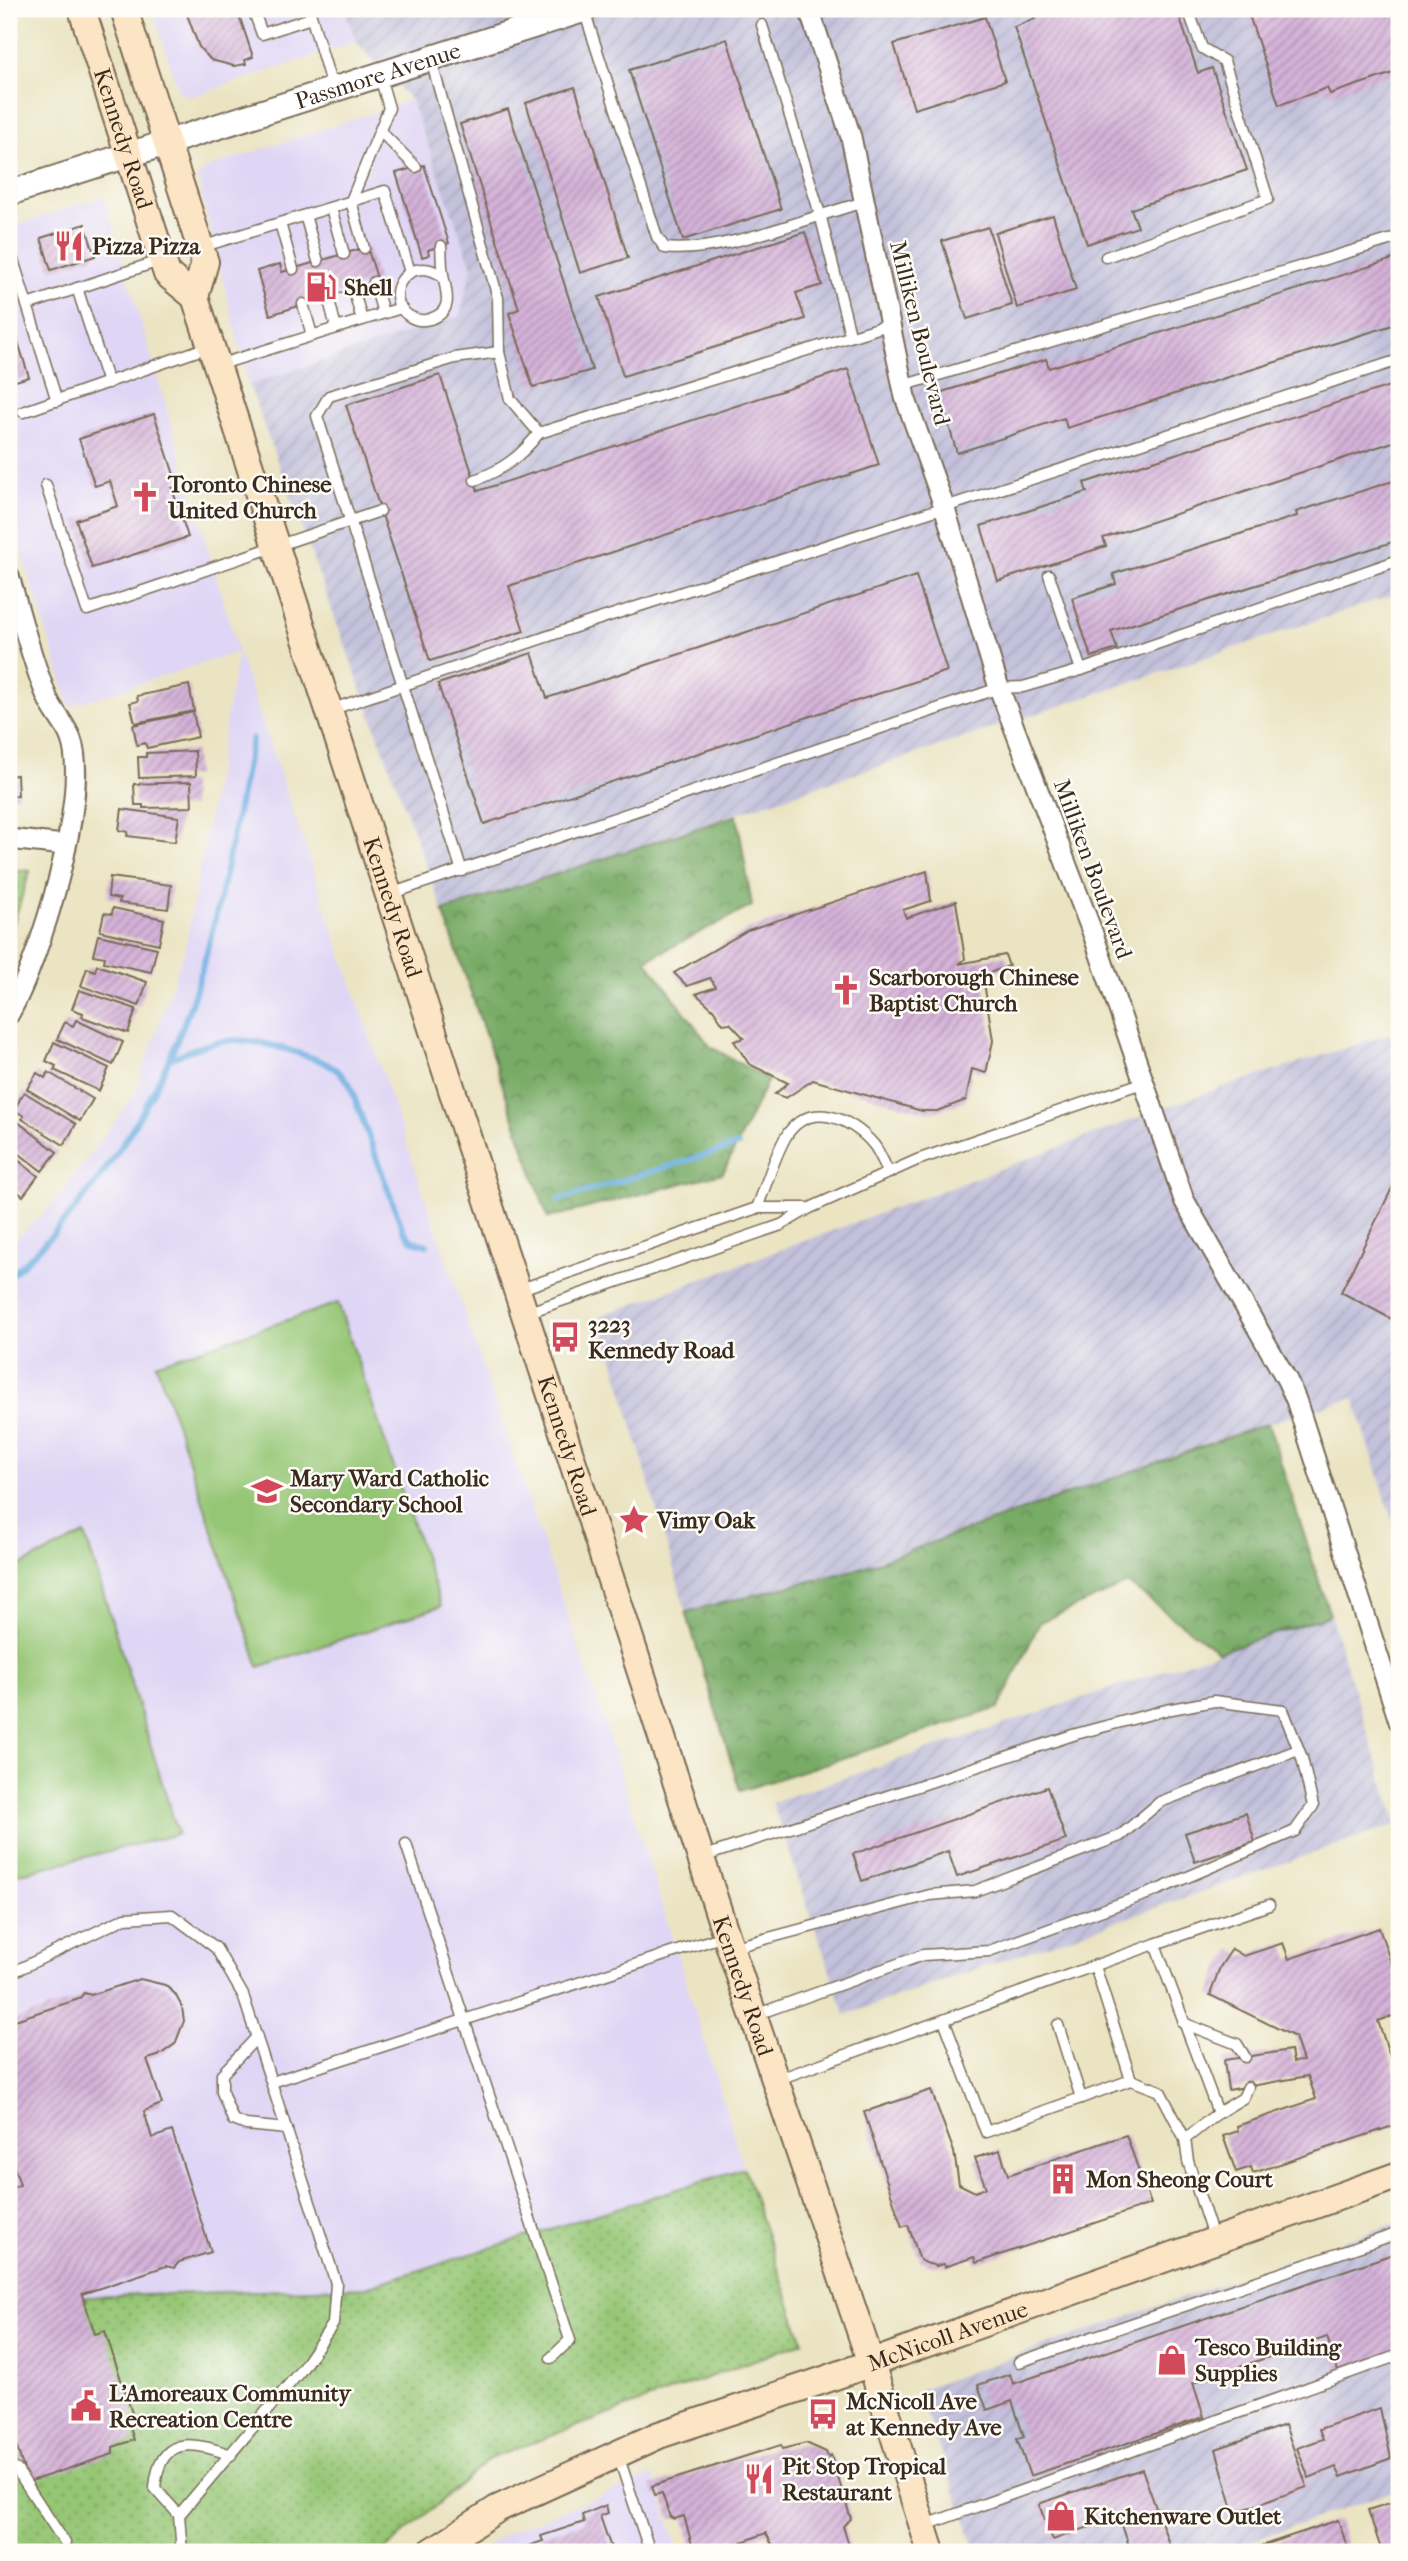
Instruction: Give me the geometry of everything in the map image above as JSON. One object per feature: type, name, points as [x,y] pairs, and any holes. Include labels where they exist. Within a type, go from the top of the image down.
[{"type":"main road","name":"Kennedy Road","points":[[86,9],[84,16],[167,274],[195,297],[728,1942],[871,2363],[931,2552]]},
{"type":"main road","name":"Kennedy Road","points":[[124,9],[205,262],[195,297]]},
{"type":"main road","name":"McNicoll Avenue","points":[[430,2552],[497,2509],[659,2435],[871,2363],[1399,2175]]},
{"type":"street","name":"Passmore Avenue","points":[[9,193],[585,9]]},
{"type":"street","name":"Milliken Boulevard","points":[[809,9],[852,136],[902,386],[944,506],[999,688],[1093,934],[1184,1200],[1296,1400],[1399,1721]]},
{"type":"street","points":[[9,576],[48,699],[71,739],[77,781],[54,900],[22,991],[9,1014]]},
{"type":"street","points":[[9,839],[64,845]]},
{"type":"lane","points":[[253,9],[262,34],[310,13],[333,91]]},
{"type":"lane","points":[[585,9],[657,237],[665,248],[686,251],[721,244],[864,202]]},
{"type":"lane","points":[[1106,257],[1268,200],[1224,61],[1202,48],[1188,9]]},
{"type":"lane","points":[[762,25],[820,214],[850,334]]},
{"type":"lane","points":[[431,60],[498,298],[499,352],[510,399],[539,433]]},
{"type":"lane","points":[[364,248],[351,201],[390,108],[380,76]]},
{"type":"lane","points":[[381,132],[416,167]]},
{"type":"lane","points":[[200,247],[385,191],[410,272]]},
{"type":"lane","points":[[331,208],[344,254]]},
{"type":"lane","points":[[305,215],[318,261]]},
{"type":"lane","points":[[280,223],[293,269]]},
{"type":"lane","points":[[902,386],[1399,237]]},
{"type":"lane","points":[[441,246],[448,302],[438,316],[422,320],[407,314],[401,308],[397,292],[399,284],[410,272],[427,268],[443,277]]},
{"type":"lane","points":[[9,247],[57,401]]},
{"type":"lane","points":[[27,305],[162,260]]},
{"type":"lane","points":[[374,282],[383,313]]},
{"type":"lane","points":[[77,288],[108,383]]},
{"type":"lane","points":[[353,288],[362,320]]},
{"type":"lane","points":[[328,296],[336,328]]},
{"type":"lane","points":[[303,304],[312,335]]},
{"type":"lane","points":[[23,412],[108,383],[214,355],[312,335],[401,308]]},
{"type":"lane","points":[[475,480],[496,472],[524,453],[539,433],[850,334],[888,325]]},
{"type":"lane","points":[[462,871],[317,416],[329,396],[455,358],[499,352]]},
{"type":"lane","points":[[330,711],[944,506],[1399,360]]},
{"type":"lane","points":[[46,485],[87,610],[380,511]]},
{"type":"lane","points":[[390,894],[999,688],[1023,687],[1081,670],[1399,560]]},
{"type":"lane","points":[[1049,575],[1081,670]]},
{"type":"lane","points":[[522,1301],[781,1225],[810,1208],[917,1160],[1142,1083]]},
{"type":"lane","points":[[757,1208],[786,1138],[796,1124],[810,1116],[826,1114],[844,1119],[860,1130],[875,1146],[889,1173]]},
{"type":"lane","points":[[522,1301],[757,1208],[810,1208]]},
{"type":"lane","points":[[701,1858],[1076,1734],[1214,1701],[1283,1710],[1298,1750],[1313,1806],[1295,1831],[1155,1891],[989,1951],[923,1955],[753,2015]]},
{"type":"lane","points":[[272,2082],[465,2020],[728,1942],[930,1895],[975,1891],[1120,1836],[1160,1802],[1298,1750]]},
{"type":"lane","points":[[406,1844],[570,2340],[551,2358]]},
{"type":"lane","points":[[775,2080],[1269,1905]]},
{"type":"lane","points":[[9,1974],[125,1918],[172,1915],[216,1948],[243,1995],[336,2283],[333,2324],[302,2369],[180,2515]]},
{"type":"lane","points":[[1155,1944],[1217,2113]]},
{"type":"lane","points":[[1095,1966],[1131,2080]]},
{"type":"lane","points":[[944,2020],[986,2132],[1131,2080],[1160,2091],[1185,2139],[1188,2161],[1214,2242]]},
{"type":"lane","points":[[1183,2023],[1237,2044],[1245,2057]]},
{"type":"lane","points":[[1058,2025],[1081,2098]]},
{"type":"lane","points":[[257,2037],[222,2074],[222,2092],[233,2120],[246,2125],[287,2129]]},
{"type":"lane","points":[[1185,2139],[1217,2113],[1243,2098],[1248,2087]]},
{"type":"lane","points":[[1019,2362],[1399,2233]]},
{"type":"lane","points":[[923,2526],[1399,2355]]},
{"type":"lane","points":[[182,2552],[180,2515],[155,2488],[156,2469],[167,2452],[187,2444],[201,2444],[231,2455]]},
{"type":"lane","points":[[618,2454],[650,2552]]},
{"type":"lane","points":[[9,2466],[17,2470],[65,2543]]},
{"type":"shaded area","points":[[152,9],[345,9],[356,42],[190,97],[179,92]]},
{"type":"shaded area","points":[[345,9],[1399,9],[1399,593],[443,911],[249,385],[460,316],[472,267],[411,100],[356,42]]},
{"type":"shaded area","points":[[411,100],[472,267],[460,317],[249,385],[197,176],[212,166]]},
{"type":"shaded area","name":"Mary Ward Catholic Secondary School","points":[[104,196],[238,651],[609,1736],[744,2168],[366,2287],[88,2297],[9,2323],[9,1245],[55,1202],[135,1094],[185,948],[238,652],[70,706],[9,511],[9,228]]},
{"type":"shaded area","points":[[1399,1031],[1399,1541],[1354,1398],[1268,1423],[855,1570],[686,1612],[601,1316],[1211,1091]]},
{"type":"shaded area","points":[[1330,1615],[1397,1824],[845,2015],[772,1802]]},
{"type":"shaded area","points":[[1399,2222],[1399,2489],[1221,2552],[977,2552],[918,2390]]},
{"type":"shaded area","points":[[653,2475],[679,2552],[480,2552],[504,2534]]},
{"type":"green space","points":[[737,815],[752,906],[646,960],[710,1046],[768,1080],[723,1173],[548,1218],[443,911]]},
{"type":"green space","points":[[9,869],[30,871],[9,938]]},
{"type":"green space","points":[[338,1303],[441,1606],[259,1667],[156,1364]]},
{"type":"green space","points":[[1268,1423],[1330,1615],[1219,1652],[1128,1584],[1040,1622],[999,1708],[740,1791],[686,1612],[855,1570]]},
{"type":"green space","points":[[85,1534],[178,1834],[9,1876],[9,1571]]},
{"type":"green space","points":[[744,2168],[803,2342],[489,2459],[383,2552],[9,2552],[9,2323],[88,2297],[366,2287]]},
{"type":"building","points":[[185,9],[237,9],[253,57],[245,60],[246,64],[234,66],[211,60],[199,47]]},
{"type":"building","points":[[1031,9],[1177,9],[1198,73],[1212,68],[1247,170],[1131,209],[1138,227],[1087,244],[1014,27],[1035,19]]},
{"type":"building","points":[[1247,9],[1399,9],[1399,71],[1330,94],[1327,88],[1279,105]]},
{"type":"building","points":[[985,17],[1005,81],[914,109],[894,44]]},
{"type":"building","points":[[727,39],[781,209],[683,240],[629,70]]},
{"type":"building","points":[[575,87],[628,258],[580,273],[526,103]]},
{"type":"building","points":[[508,109],[592,370],[533,387],[509,313],[519,309],[460,124]]},
{"type":"building","points":[[424,165],[449,243],[428,250],[429,255],[422,257],[396,173]]},
{"type":"building","points":[[1053,215],[1076,290],[1017,308],[995,233]]},
{"type":"building","points":[[85,224],[95,256],[51,270],[41,238]]},
{"type":"building","points":[[988,227],[1012,305],[967,319],[942,241]]},
{"type":"building","points":[[805,232],[822,285],[796,293],[805,319],[623,376],[599,297]]},
{"type":"building","points":[[367,247],[378,281],[270,315],[257,271],[280,264],[282,272]]},
{"type":"building","points":[[1399,257],[1399,323],[1067,428],[1064,418],[957,453],[939,393],[1046,359],[1049,368]]},
{"type":"building","points":[[9,313],[29,377],[9,383]]},
{"type":"building","points":[[848,369],[879,465],[509,586],[524,631],[430,661],[346,405],[440,375],[478,491]]},
{"type":"building","points":[[1399,383],[1399,440],[1103,538],[1106,546],[998,581],[981,526],[1087,492],[1084,483]]},
{"type":"building","name":"Toronto Chinese United Church","points":[[154,414],[178,487],[172,488],[188,537],[92,568],[76,520],[118,506],[110,481],[95,486],[79,439]]},
{"type":"building","points":[[1399,479],[1399,540],[1111,631],[1117,649],[1091,657],[1072,598],[1116,584],[1113,574],[1297,516],[1296,512]]},
{"type":"building","points":[[916,576],[947,671],[484,824],[438,684],[532,653],[547,698]]},
{"type":"building","points":[[189,685],[194,711],[135,723],[130,703],[138,701],[137,696]]},
{"type":"building","points":[[193,712],[198,737],[147,748],[145,743],[137,745],[133,725]]},
{"type":"building","points":[[195,751],[196,776],[139,778],[138,757],[146,757],[146,753]]},
{"type":"building","points":[[17,775],[18,796],[9,796],[9,776]]},
{"type":"building","points":[[191,782],[192,807],[143,808],[143,805],[135,805],[134,784]]},
{"type":"building","points":[[122,809],[179,817],[175,842],[127,836],[128,832],[119,830]]},
{"type":"building","name":"Scarborough Chinese Baptist Church","points":[[927,871],[931,901],[903,910],[906,918],[956,901],[965,959],[959,964],[1005,955],[1009,966],[970,980],[970,987],[984,982],[993,1041],[986,1073],[972,1069],[966,1100],[937,1111],[922,1111],[813,1080],[786,1098],[775,1094],[788,1083],[749,1064],[734,1041],[744,1038],[730,1023],[723,1024],[713,1009],[696,994],[716,987],[710,978],[687,986],[674,973],[748,930]]},
{"type":"building","points":[[110,877],[171,885],[168,909],[119,903],[120,899],[108,897]]},
{"type":"building","points":[[113,908],[164,919],[159,944],[100,931],[104,913],[112,914]]},
{"type":"building","points":[[98,935],[157,948],[151,972],[104,962],[105,957],[93,955]]},
{"type":"building","points":[[97,965],[147,982],[139,1006],[81,986],[87,968],[95,971]]},
{"type":"building","points":[[79,990],[136,1009],[128,1033],[82,1017],[83,1013],[72,1009]]},
{"type":"building","points":[[76,1020],[123,1042],[113,1065],[57,1039],[65,1022],[73,1026]]},
{"type":"building","points":[[54,1042],[109,1068],[99,1091],[54,1070],[56,1066],[46,1061]]},
{"type":"building","points":[[48,1072],[93,1099],[80,1121],[27,1089],[37,1073],[45,1078]]},
{"type":"building","points":[[24,1092],[76,1124],[64,1145],[22,1119],[24,1116],[14,1110]]},
{"type":"building","points":[[9,1119],[16,1125],[18,1122],[57,1152],[42,1171],[9,1146]]},
{"type":"building","points":[[9,1153],[38,1176],[23,1196],[9,1185]]},
{"type":"building","points":[[1394,1184],[1399,1186],[1399,1323],[1341,1292]]},
{"type":"building","points":[[9,1195],[16,1202],[9,1209]]},
{"type":"building","points":[[1047,1787],[1066,1840],[957,1877],[948,1851],[862,1881],[853,1854]]},
{"type":"building","points":[[1246,1813],[1255,1842],[1195,1862],[1185,1833]]},
{"type":"building","points":[[1379,1928],[1391,1963],[1399,1960],[1399,2014],[1378,2021],[1395,2071],[1399,2070],[1399,2124],[1253,2173],[1251,2167],[1236,2172],[1223,2136],[1238,2131],[1237,2126],[1316,2099],[1308,2076],[1228,2090],[1224,2060],[1291,2050],[1293,2062],[1303,2061],[1295,2037],[1210,1995],[1220,1967],[1232,1949],[1244,1956],[1283,1943],[1289,1959]]},
{"type":"building","points":[[140,1979],[165,1985],[175,1994],[182,2007],[184,2021],[175,2044],[158,2056],[147,2059],[162,2104],[144,2111],[152,2138],[172,2131],[211,2252],[179,2262],[174,2268],[166,2266],[82,2294],[95,2334],[105,2331],[133,2416],[127,2418],[134,2440],[113,2447],[113,2454],[28,2482],[9,2423],[9,2189],[20,2185],[9,2151],[9,2022],[79,1999],[84,1993],[91,1995]]},
{"type":"building","name":"Mon Sheong Court","points":[[931,2090],[954,2152],[959,2184],[975,2192],[986,2188],[975,2158],[1000,2150],[1008,2175],[1126,2135],[1151,2204],[976,2263],[974,2257],[944,2267],[943,2264],[936,2266],[920,2260],[908,2225],[902,2227],[864,2112]]},
{"type":"building","name":"Tesco Building Supplies","points":[[1399,2252],[1399,2350],[1338,2371],[1327,2337],[1193,2383],[1204,2417],[1030,2476],[1017,2439],[1024,2437],[1012,2401],[987,2410],[978,2385],[1010,2374],[1013,2384]]},
{"type":"building","points":[[1380,2408],[1391,2458],[1341,2477],[1336,2467],[1309,2478],[1297,2448],[1323,2439],[1319,2429]]},
{"type":"building","points":[[1285,2425],[1307,2487],[1234,2513],[1216,2449]]},
{"type":"building","points":[[806,2443],[826,2452],[828,2457],[831,2455],[851,2519],[843,2526],[849,2545],[848,2552],[776,2552],[766,2533],[742,2542],[739,2547],[728,2552],[694,2552],[684,2516],[674,2519],[670,2517],[662,2493],[655,2495],[652,2486],[781,2445],[782,2449]]},
{"type":"building","points":[[1142,2469],[1172,2552],[1131,2552],[1119,2516],[1053,2540],[1039,2505],[1041,2503]]},
{"type":"building","points":[[1399,2500],[1399,2550],[1382,2552],[1368,2510]]},
{"type":"building","points":[[606,2505],[608,2513],[600,2516],[612,2551],[518,2552],[517,2550],[543,2541],[541,2536],[584,2522],[582,2515]]},
{"type":"building","points":[[1338,2520],[1349,2552],[1243,2552]]},
{"type":"waterway","points":[[9,1277],[67,1219],[93,1186],[117,1152],[159,1080],[191,1004],[201,972],[225,873],[252,739]]},
{"type":"waterway","points":[[170,1059],[205,1045],[233,1040],[262,1043],[298,1053],[332,1067],[349,1083],[403,1230],[412,1241],[427,1245]]},
{"type":"waterway","points":[[558,1200],[738,1145]]},
{"type":"place","name":"Pizza Pizza","points":[[69,246]]},
{"type":"place","name":"Shell","points":[[321,287]]},
{"type":"place","name":"Toronto Chinese United Church","points":[[145,497]]},
{"type":"place","name":"Scarborough Chinese Baptist Church","points":[[846,990]]},
{"type":"place","name":"3223 Kennedy Road","points":[[565,1337]]},
{"type":"place","name":"Mary Ward Catholic Secondary School","points":[[267,1491]]},
{"type":"place","name":"Vimy Oak","points":[[634,1520]]},
{"type":"place","name":"Mon Sheong Court","points":[[1063,2179]]},
{"type":"place","name":"Tesco Building Supplies","points":[[1172,2360]]},
{"type":"place","name":"L’Amoreaux Community Recreation Centre","points":[[86,2406]]},
{"type":"place","name":"McNicoll Ave at Kennedy Ave","points":[[823,2414]]},
{"type":"place","name":"Pit Stop Tropical Restaurant","points":[[759,2479]]},
{"type":"place","name":"Kitchenware Outlet","points":[[1061,2516]]}]
